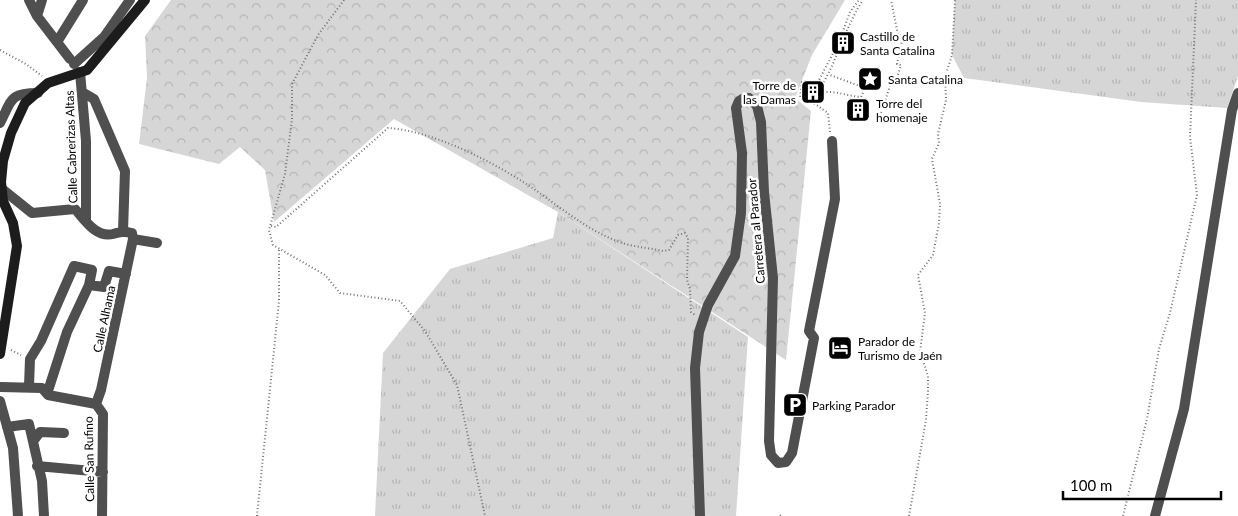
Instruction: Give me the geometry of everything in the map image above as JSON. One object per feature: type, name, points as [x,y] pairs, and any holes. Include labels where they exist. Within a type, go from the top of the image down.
[{"type":"main road","points":[[1,350],[17,246],[4,211],[2,189],[3,161],[11,133],[25,103],[74,65],[87,70],[145,0]]},
{"type":"street","points":[[29,0],[37,16],[74,65],[104,37],[130,0]]},
{"type":"street","points":[[37,16],[42,0]]},
{"type":"street","points":[[57,42],[83,0]]},
{"type":"street","name":"Calle Cabrerizas Altas","points":[[74,65],[82,92],[86,141],[86,221]]},
{"type":"street","points":[[0,123],[14,97],[20,93],[38,92]]},
{"type":"street","points":[[82,92],[94,99],[125,171],[123,231]]},
{"type":"street","points":[[1155,516],[1184,409],[1232,110],[1238,93]]},
{"type":"street","name":"Carretera al Parador","points":[[700,516],[695,368],[702,322],[708,305],[735,256],[741,213],[742,153],[736,108],[739,101],[749,98],[757,106],[761,122],[764,192],[774,278],[770,450],[775,462],[786,462],[793,448],[806,390],[814,338],[809,331],[835,199],[832,141]]},
{"type":"street","points":[[2,189],[32,213],[75,209],[94,230],[103,234],[123,231],[132,233],[133,239],[157,243]]},
{"type":"street","name":"Calle Alhama","points":[[96,404],[101,390],[133,239]]},
{"type":"street","points":[[28,386],[30,360],[42,341],[74,266],[92,270],[89,285],[67,332],[47,394]]},
{"type":"street","points":[[89,285],[104,287],[109,271],[126,274]]},
{"type":"street","points":[[0,387],[23,388],[28,386],[42,388],[47,394],[96,404]]},
{"type":"street","points":[[0,401],[13,448],[18,516]]},
{"type":"street","name":"Calle San Rufino","points":[[96,404],[103,414],[102,516]]},
{"type":"street","points":[[7,427],[29,424],[34,440],[37,466],[42,481],[44,516]]},
{"type":"street","points":[[34,440],[40,432],[64,433]]},
{"type":"street","points":[[37,466],[103,472]]},
{"type":"path","points":[[344,0],[318,35],[292,84],[292,119],[285,174],[270,226],[273,245],[325,274],[340,293],[400,301],[425,331],[457,384],[479,498],[485,516]]},
{"type":"path","points":[[832,141],[828,112],[809,100],[800,98],[802,82],[817,84],[839,42],[850,12],[859,0]]},
{"type":"path","points":[[820,88],[833,67],[853,15],[863,0]]},
{"type":"path","points":[[881,113],[893,77],[897,78],[900,65],[897,64],[903,36],[898,35],[891,0]]},
{"type":"path","points":[[909,516],[926,420],[928,391],[928,376],[920,352],[924,313],[918,276],[932,255],[939,223],[940,204],[932,159],[939,143],[938,134],[946,100],[945,77],[952,55],[955,0]]},
{"type":"path","points":[[1123,516],[1147,419],[1159,349],[1170,313],[1197,195],[1190,137],[1196,0]]},
{"type":"path","points":[[0,50],[26,64],[48,84]]},
{"type":"path","points":[[823,92],[833,91],[845,96],[861,97],[865,88],[824,72]]},
{"type":"path","points":[[270,226],[276,227],[388,128],[400,129],[446,141],[530,186],[581,223],[622,243],[669,250],[678,234],[685,233],[688,238],[687,280],[690,289],[691,312],[702,322]]},
{"type":"path","points":[[257,516],[279,301],[279,248]]},
{"type":"path","points":[[1,350],[30,360]]},
{"type":"green space","points":[[171,0],[845,0],[812,55],[795,98],[811,111],[786,360],[558,212],[394,119],[274,222],[265,170],[240,147],[219,164],[139,144],[147,78],[145,36]]},
{"type":"green space","points":[[955,0],[1238,0],[1238,76],[1227,108],[1141,102],[964,78],[952,55]]},
{"type":"green space","points":[[558,212],[748,337],[736,516],[375,516],[383,353],[450,269],[553,238]]},
{"type":"place","name":"Castillo de Santa Catalina","points":[[843,43]]},
{"type":"place","name":"Santa Catalina","points":[[870,79]]},
{"type":"place","name":"Torre de las Damas","points":[[813,92]]},
{"type":"place","name":"Torre del homenaje","points":[[858,110]]},
{"type":"place","name":"Parador de Turismo de Jaén","points":[[840,348]]},
{"type":"place","name":"Parking Parador","points":[[795,405]]}]
